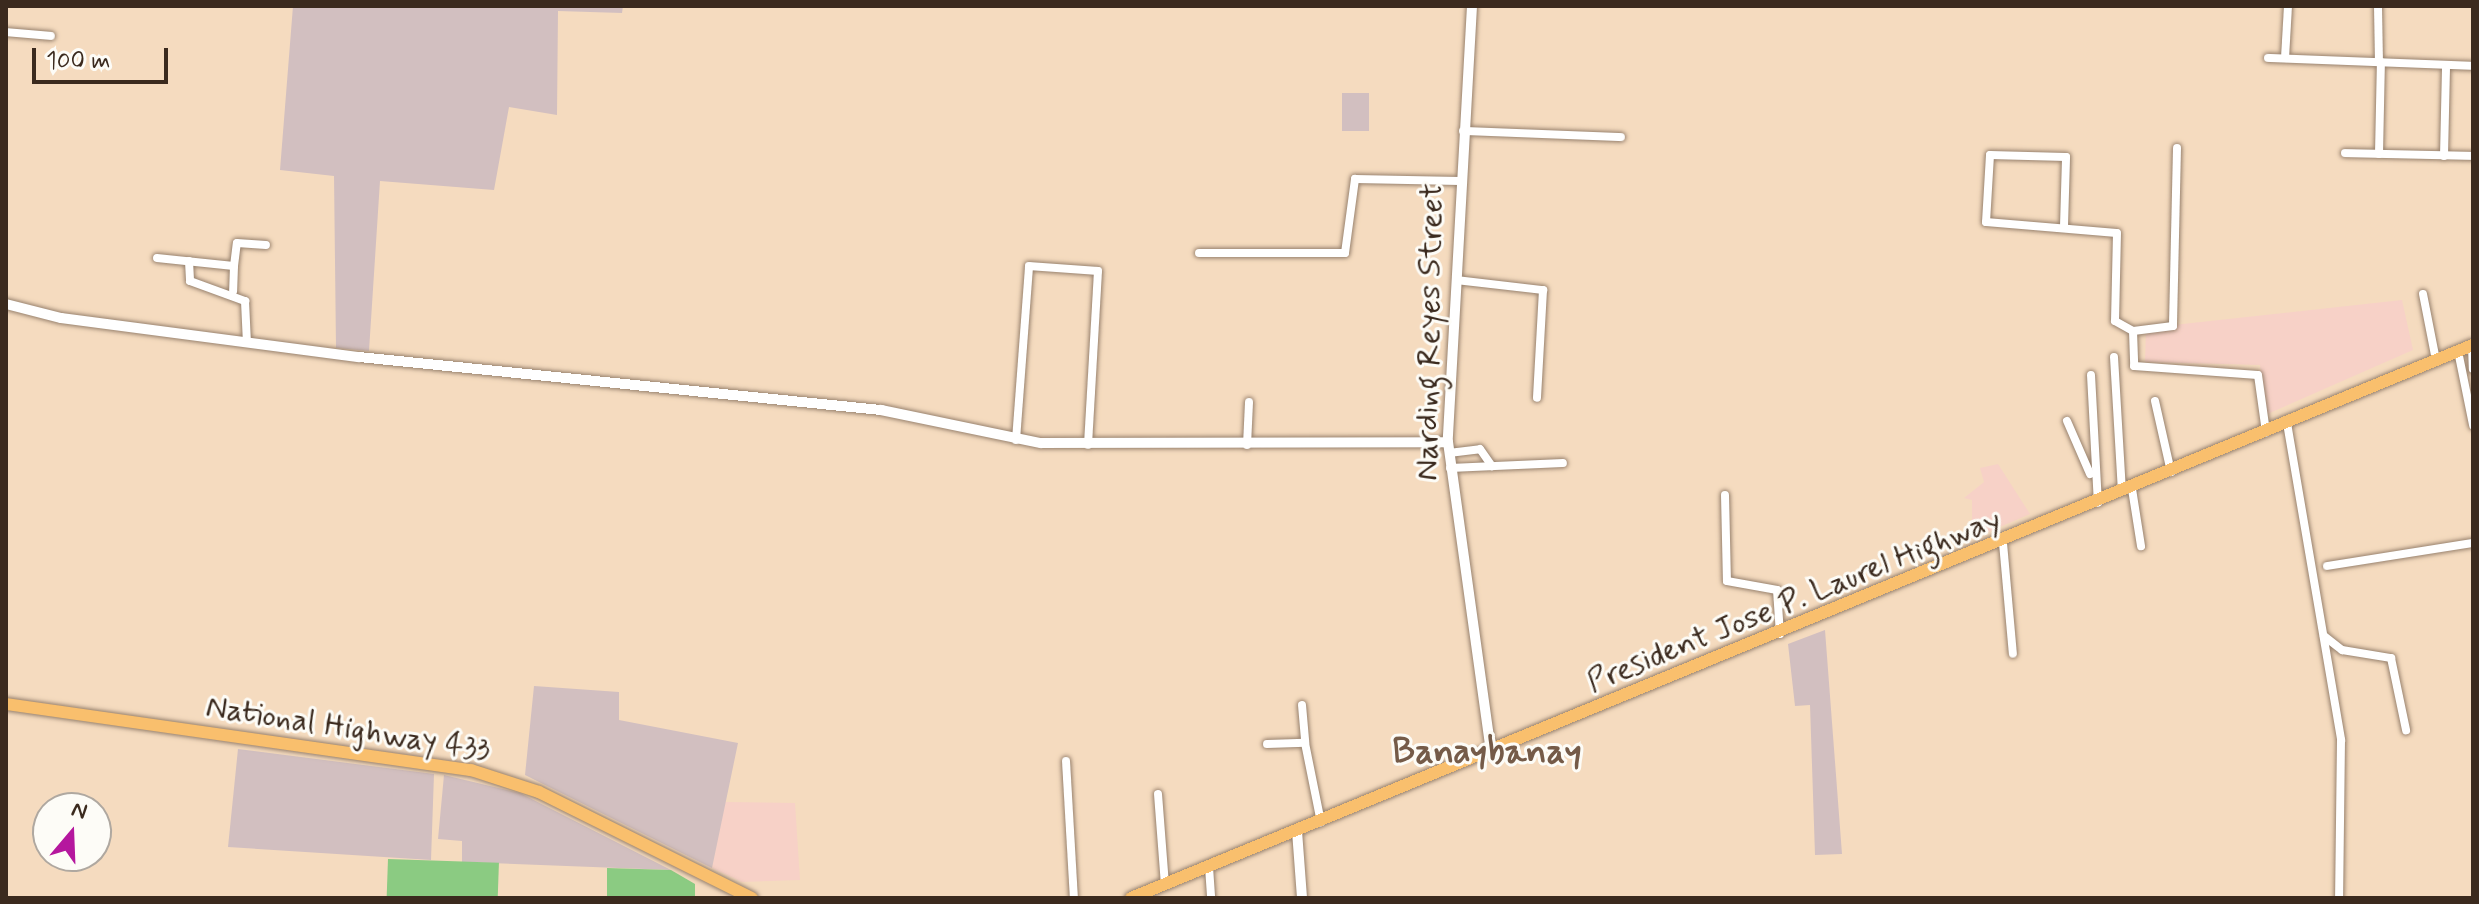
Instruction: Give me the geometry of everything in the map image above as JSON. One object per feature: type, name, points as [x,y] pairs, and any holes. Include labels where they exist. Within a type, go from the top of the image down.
[{"type":"main road","name":"President Jose P. Laurel Highway","points":[[1131,898],[1780,635],[2472,345]]},
{"type":"main road","name":"National Highway 433","points":[[6,704],[471,770],[539,792],[752,898]]},
{"type":"street","name":"Narding Reyes Street","points":[[1472,6],[1462,131],[1448,448],[1491,753]]},
{"type":"street","points":[[2285,58],[2288,6]]},
{"type":"street","points":[[2378,6],[2379,154]]},
{"type":"street","points":[[6,32],[51,36]]},
{"type":"street","points":[[2268,58],[2473,66]]},
{"type":"street","points":[[2444,156],[2446,65]]},
{"type":"street","points":[[1462,131],[1621,137]]},
{"type":"street","points":[[2064,226],[2065,156],[1990,155],[1986,222],[2064,226],[2117,233],[2115,321],[2133,331],[2173,326],[2177,148]]},
{"type":"street","points":[[2345,153],[2473,156]]},
{"type":"street","points":[[1199,253],[1345,253],[1355,179],[1460,181]]},
{"type":"street","points":[[233,291],[237,243],[266,245]]},
{"type":"street","points":[[157,258],[234,266]]},
{"type":"street","points":[[189,261],[190,281],[233,291],[250,312],[247,343]]},
{"type":"street","points":[[1016,440],[1029,266],[1098,271],[1088,445]]},
{"type":"street","points":[[1456,280],[1543,290],[1537,398]]},
{"type":"street","points":[[2423,294],[2436,360]]},
{"type":"street","points":[[6,304],[247,343],[881,410],[1016,440],[1088,445],[1480,449],[1492,466]]},
{"type":"street","points":[[2133,331],[2137,371],[2258,375],[2266,432]]},
{"type":"street","points":[[2472,345],[2473,369]]},
{"type":"street","points":[[2458,351],[2473,425]]},
{"type":"street","points":[[2114,357],[2115,457],[2128,491],[2141,546]]},
{"type":"street","points":[[2091,375],[2095,505]]},
{"type":"street","points":[[2155,401],[2171,472]]},
{"type":"street","points":[[1247,447],[1249,402]]},
{"type":"street","points":[[2067,421],[2089,466],[2095,505]]},
{"type":"street","points":[[2287,423],[2343,767],[2339,898]]},
{"type":"street","points":[[1450,468],[1563,463]]},
{"type":"street","points":[[1725,495],[1727,581],[1777,590],[1780,635]]},
{"type":"street","points":[[2003,543],[2013,654]]},
{"type":"street","points":[[2327,566],[2473,543]]},
{"type":"street","points":[[2321,633],[2342,650],[2391,658],[2406,730]]},
{"type":"street","points":[[1302,705],[1305,743],[1321,822]]},
{"type":"street","points":[[1267,744],[1305,743]]},
{"type":"street","points":[[1066,761],[1074,898]]},
{"type":"street","points":[[1158,794],[1165,884]]},
{"type":"street","points":[[1297,831],[1302,898]]},
{"type":"street","points":[[1209,867],[1211,898]]},
{"type":"shaded area","points":[[293,6],[623,6],[622,13],[558,11],[557,115],[509,107],[494,190],[380,181],[369,351],[336,348],[334,176],[280,170]]},
{"type":"shaded area","points":[[1342,93],[1369,93],[1369,131],[1342,131]]},
{"type":"shaded area","points":[[2402,300],[2413,350],[2265,415],[2260,365],[2145,362],[2146,328]]},
{"type":"shaded area","points":[[1998,464],[2030,514],[1972,539],[1972,500],[1964,498],[1984,482],[1980,468]]},
{"type":"shaded area","points":[[1825,630],[1842,854],[1815,855],[1810,705],[1795,706],[1788,644]]},
{"type":"shaded area","points":[[534,686],[619,692],[619,720],[738,743],[712,868],[525,775]]},
{"type":"shaded area","points":[[238,749],[434,774],[431,860],[228,847]]},
{"type":"shaded area","points":[[444,775],[520,793],[671,870],[462,862],[462,841],[438,839]]},
{"type":"shaded area","points":[[725,802],[795,803],[800,880],[742,882],[712,868]]},
{"type":"green space","points":[[388,859],[499,863],[498,898],[387,898]]},
{"type":"green space","points":[[607,868],[671,870],[695,884],[695,898],[607,898]]},
{"type":"district","name":"Banaybanay","points":[[1487,753]]}]
